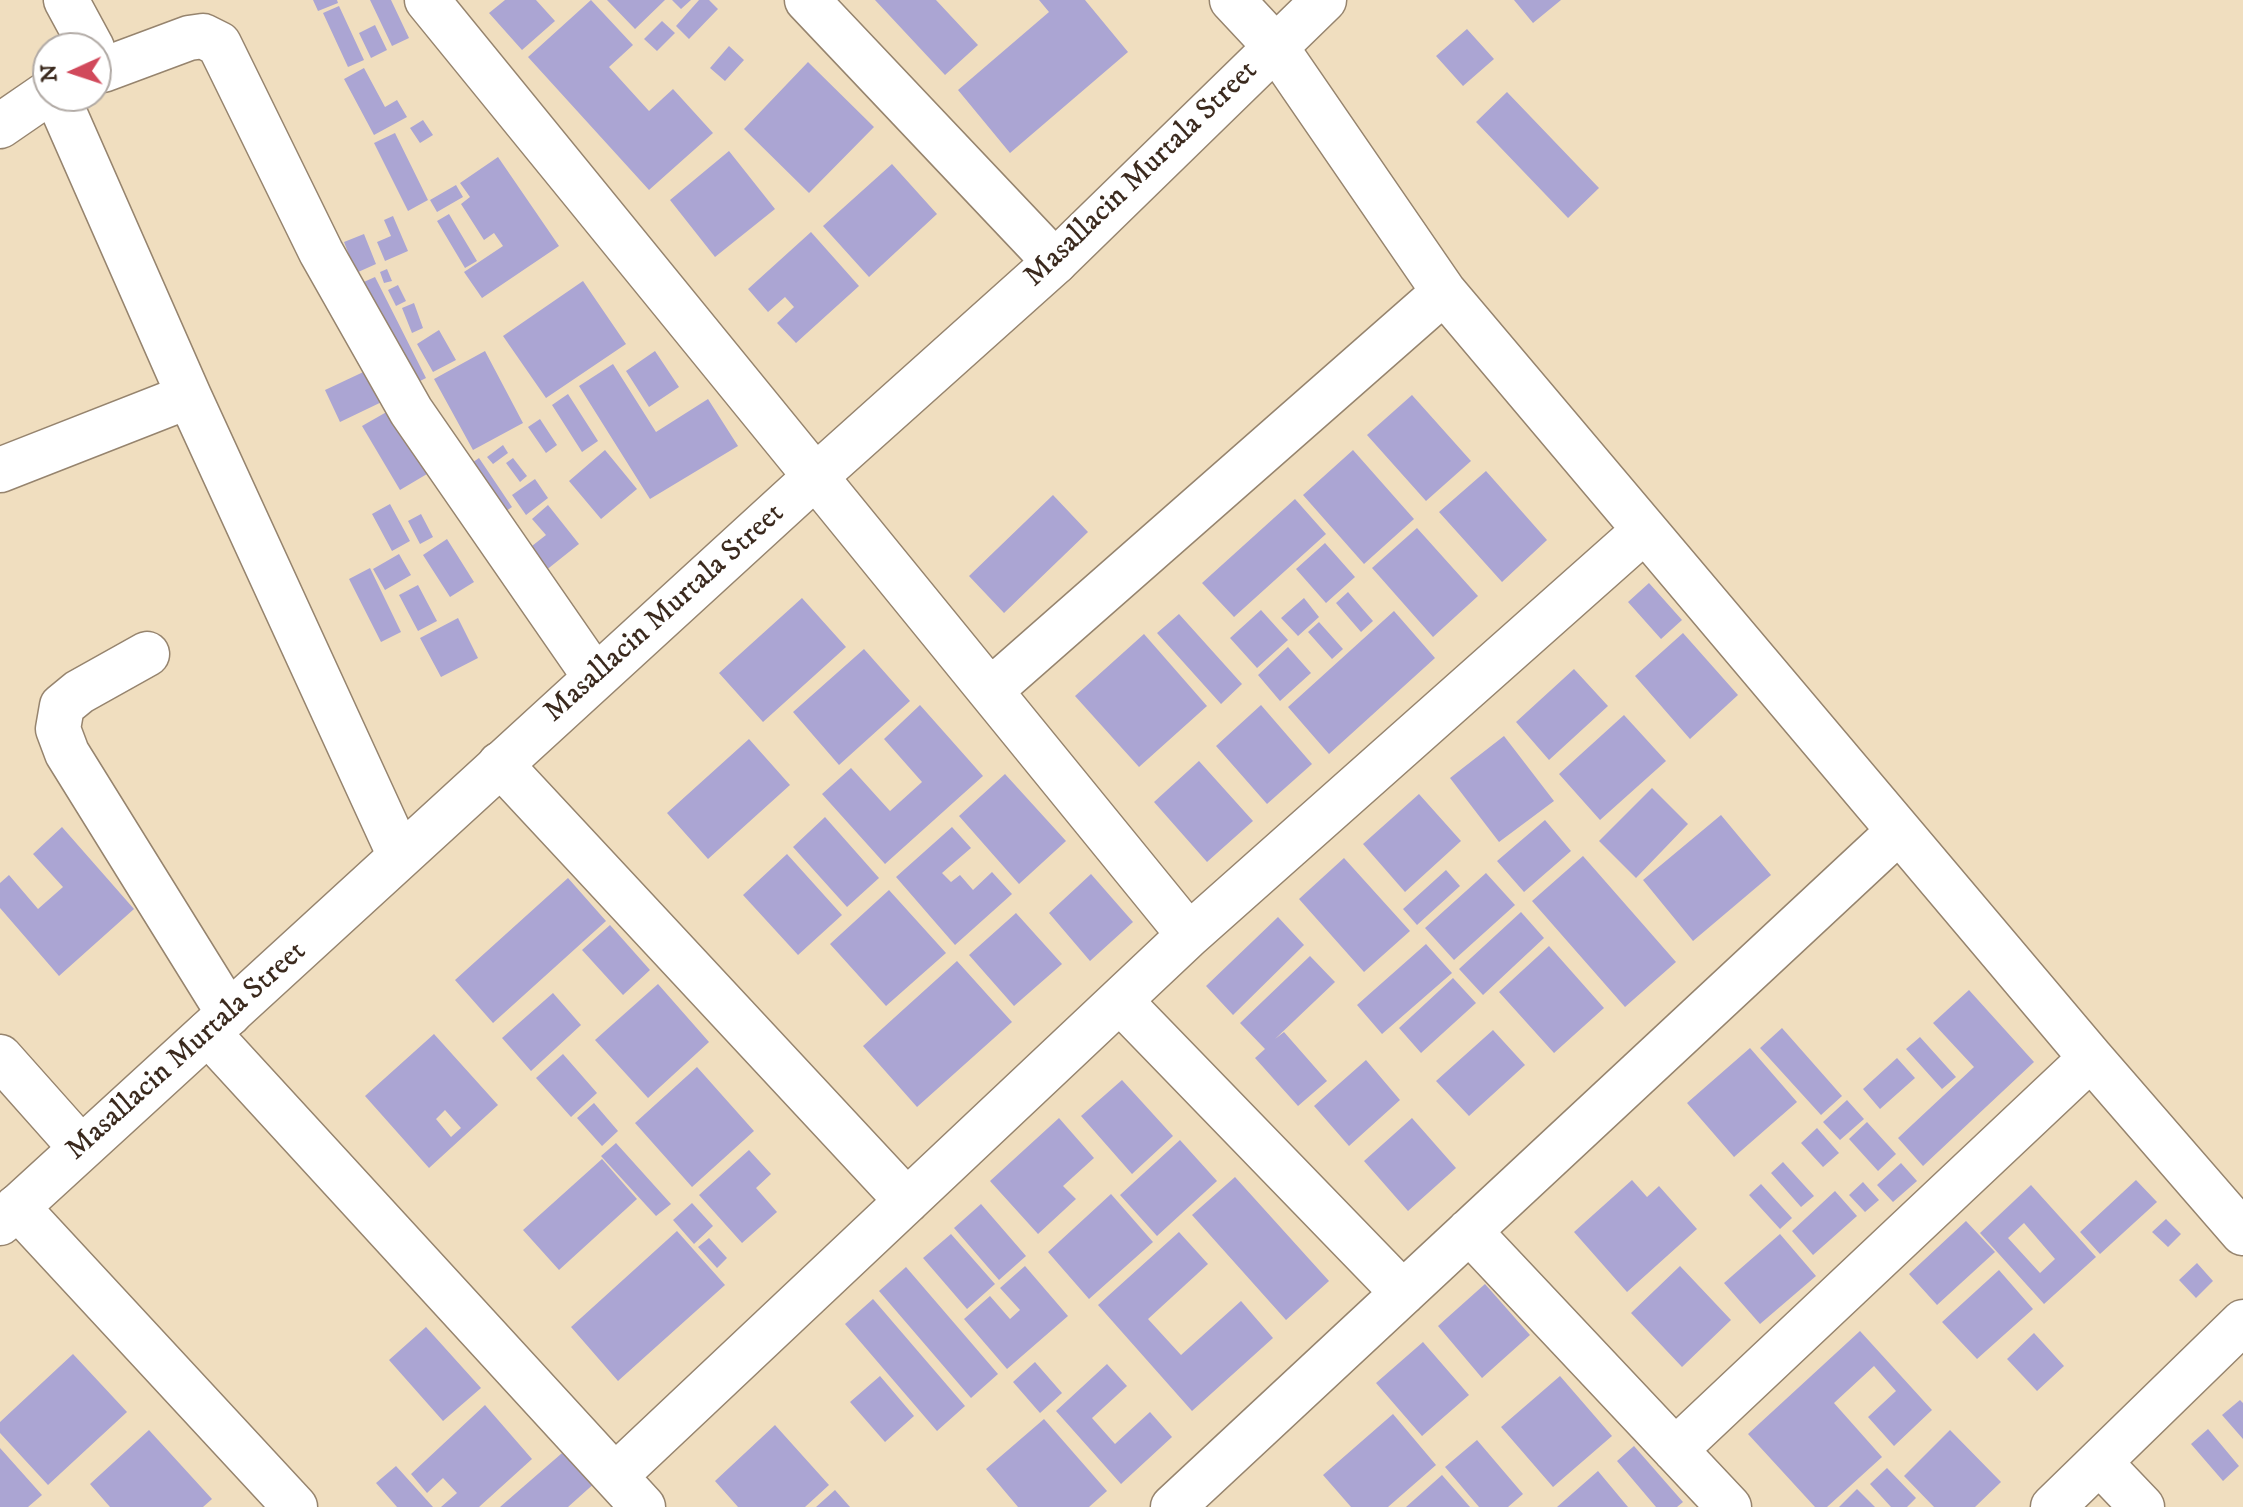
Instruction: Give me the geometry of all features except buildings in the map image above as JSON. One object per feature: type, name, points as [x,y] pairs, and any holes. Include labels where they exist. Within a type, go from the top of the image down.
[{"type":"street","points":[[66,0],[82,32]]},
{"type":"street","points":[[427,0],[1189,935]]},
{"type":"street","points":[[807,0],[1055,262]]},
{"type":"street","points":[[1232,0],[1275,46],[1444,292],[2091,1058],[2243,1233]]},
{"type":"street","name":"Masallacin Murtala Street","points":[[8,1215],[595,677],[1055,262],[1324,0]]},
{"type":"street","points":[[112,58],[203,36],[219,44],[321,252],[411,411],[595,677]]},
{"type":"street","points":[[0,126],[32,104]]},
{"type":"street","points":[[64,112],[189,396],[400,856]]},
{"type":"street","points":[[991,690],[1444,292]]},
{"type":"street","points":[[0,470],[189,396]]},
{"type":"street","points":[[147,654],[79,692],[62,706],[58,729],[67,753],[219,1023],[629,1492],[907,1201],[1189,935],[1645,530]]},
{"type":"street","points":[[500,764],[907,1201]]},
{"type":"street","points":[[1180,1505],[1899,831]]},
{"type":"street","points":[[1120,1001],[1403,1293]]},
{"type":"street","points":[[0,1057],[81,1148]]},
{"type":"street","points":[[1675,1450],[2091,1058]]},
{"type":"street","points":[[8,1215],[295,1507]]},
{"type":"street","points":[[1469,1231],[1729,1507]]},
{"type":"street","points":[[2053,1507],[2243,1322]]},
{"type":"street","points":[[2100,1463],[2142,1507]]}]
